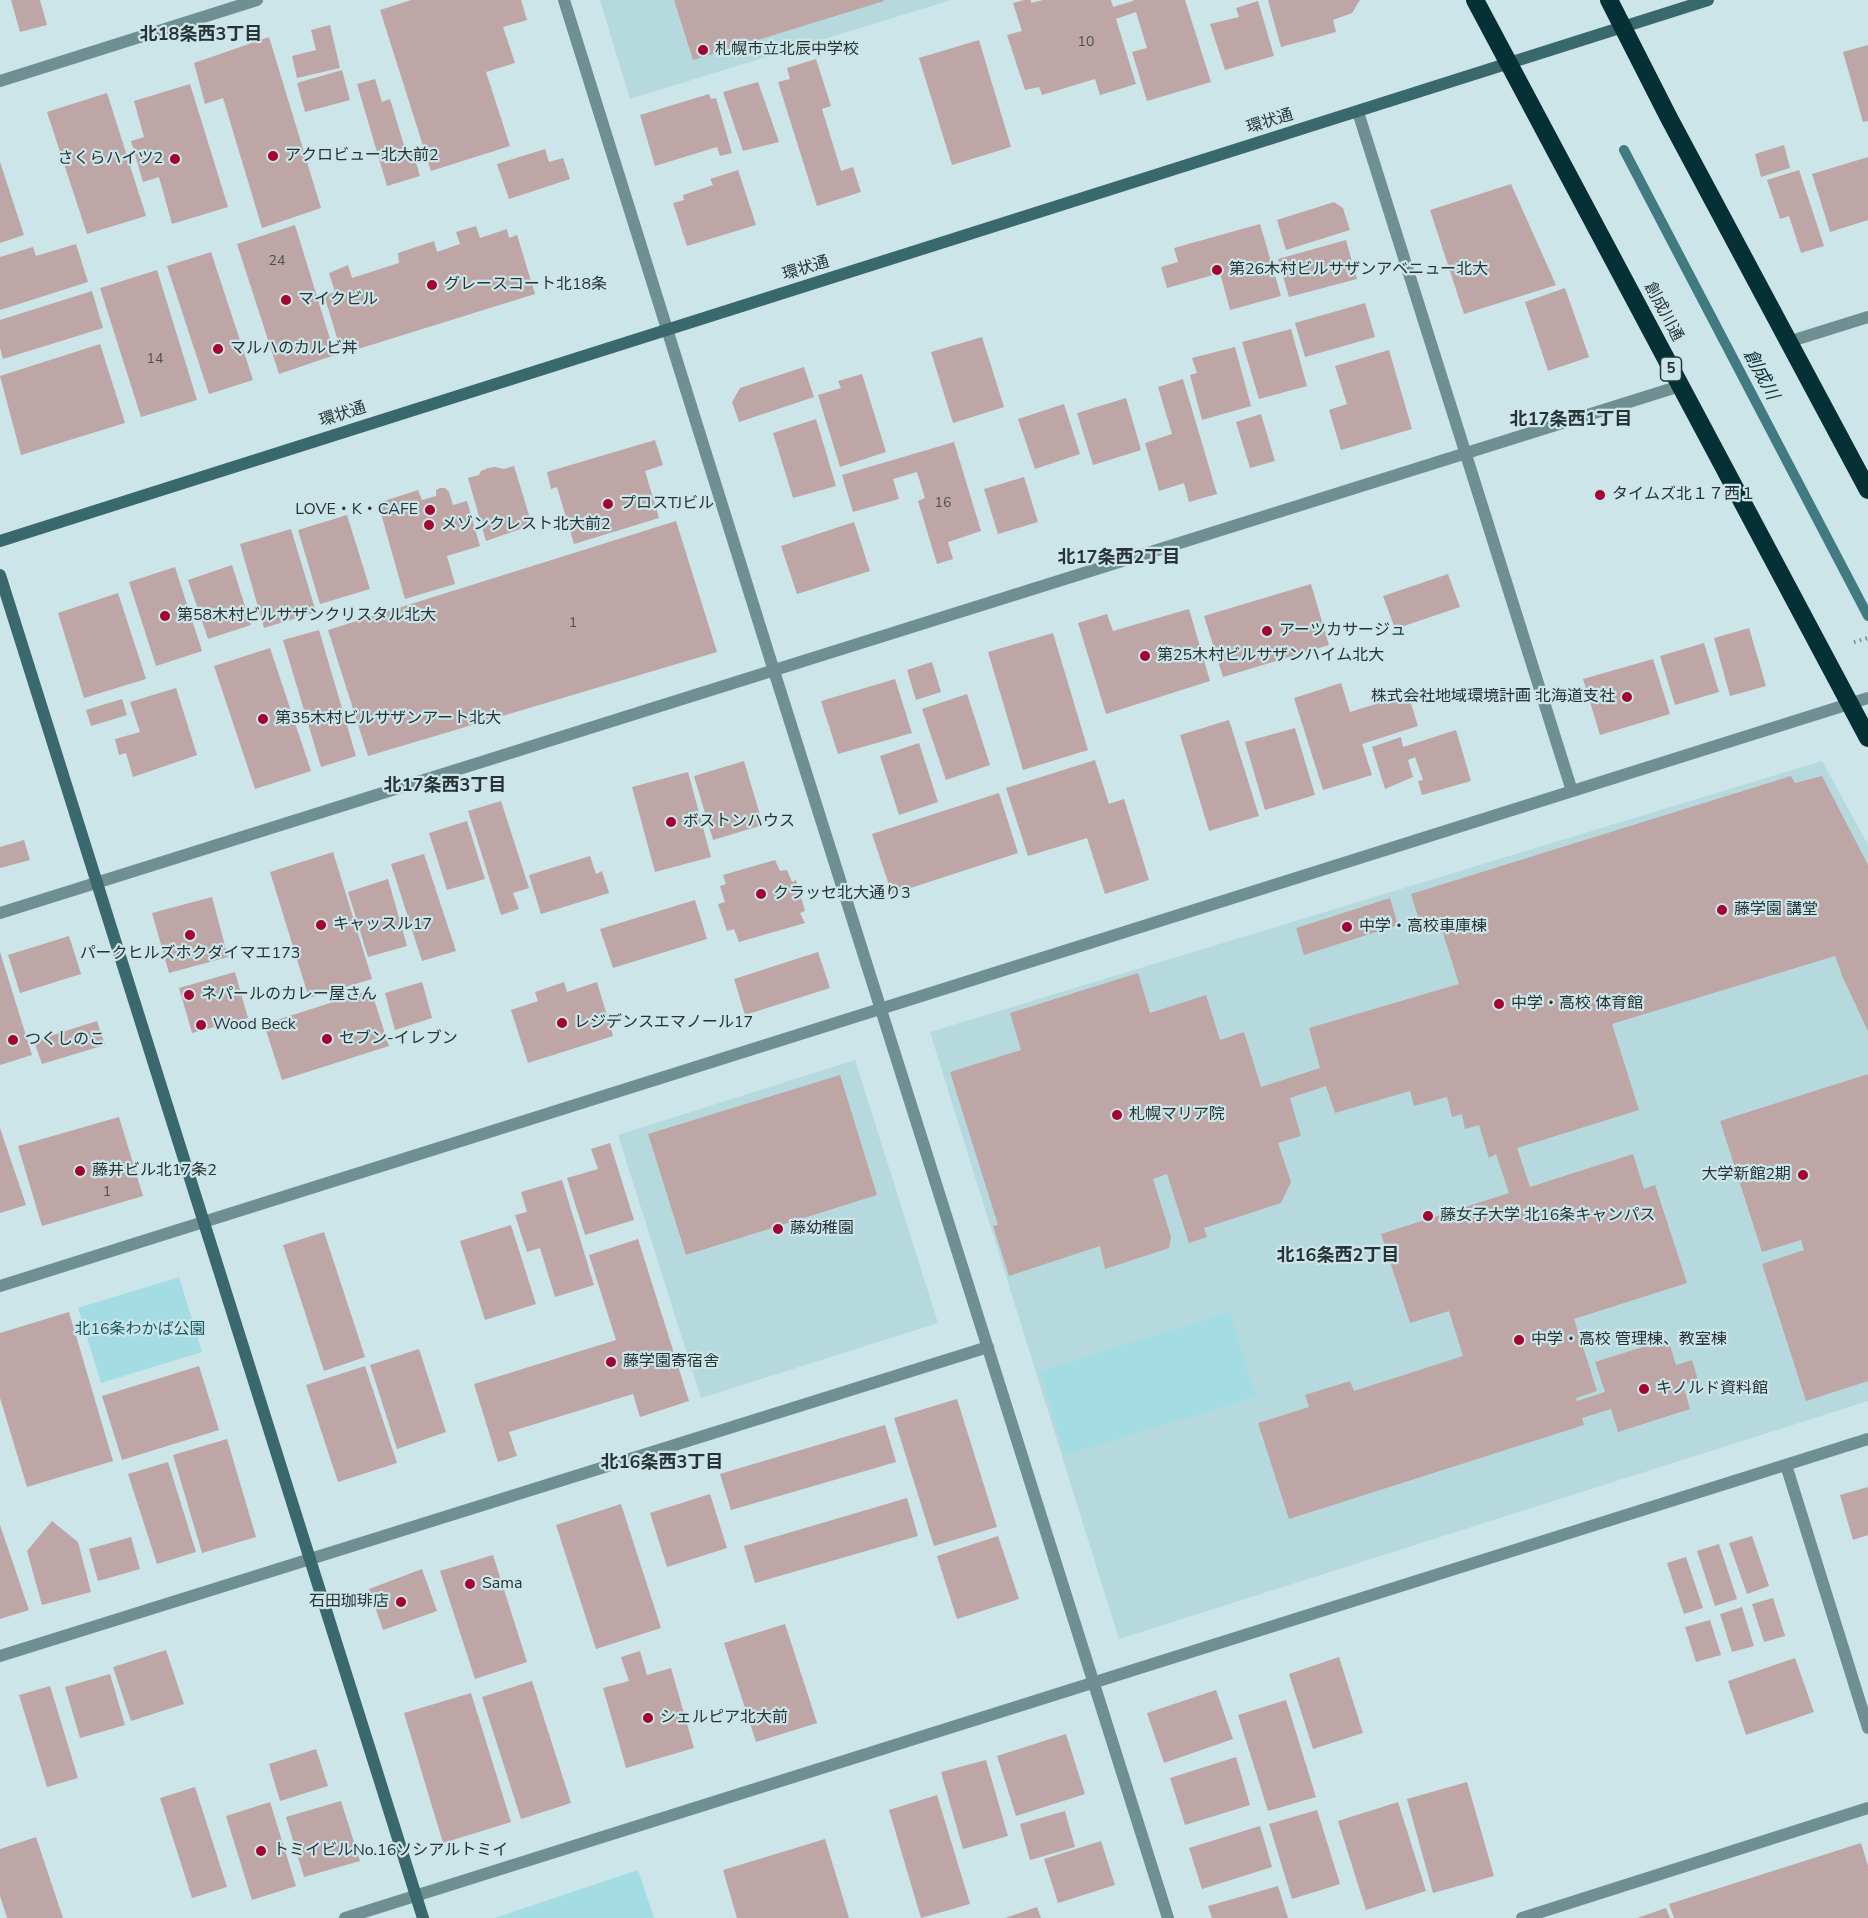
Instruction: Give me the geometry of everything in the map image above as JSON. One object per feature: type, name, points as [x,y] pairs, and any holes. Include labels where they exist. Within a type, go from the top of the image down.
[{"type":"highway","name":"創成川通","points":[[1475,0],[1680,386],[1859,701],[1868,738]]},
{"type":"highway","points":[[1609,0],[1868,490]]},
{"type":"street","points":[[0,81],[257,0]]},
{"type":"street","points":[[564,0],[666,330],[1168,1918]]},
{"type":"street","name":"環状通","points":[[0,541],[1708,0]]},
{"type":"street","points":[[1358,112],[1572,792]]},
{"type":"street","points":[[1788,342],[1868,317]]},
{"type":"street","points":[[0,913],[1680,386]]},
{"type":"street","points":[[0,575],[423,1918]]},
{"type":"street","points":[[0,1286],[1859,701]]},
{"type":"street","points":[[0,1656],[987,1347]]},
{"type":"street","points":[[345,1918],[1868,1439]]},
{"type":"street","points":[[1786,1465],[1868,1728]]},
{"type":"street","points":[[1522,1918],[1868,1808]]},
{"type":"path","points":[[1854,642],[1868,638]]},
{"type":"shaded area","name":"札幌市立北辰中学校","points":[[600,0],[951,0],[630,99]]},
{"type":"shaded area","name":"藤女子大学 北16条キャンパス","points":[[1822,761],[1868,845],[1868,1401],[1119,1639],[930,1032]]},
{"type":"shaded area","name":"藤幼稚園","points":[[855,1060],[938,1323],[701,1398],[618,1135]]},
{"type":"green space","name":"北16条わかば公園","points":[[179,1277],[202,1352],[101,1383],[78,1308]]},
{"type":"green space","points":[[1230,1312],[1256,1397],[1065,1455],[1039,1371]]},
{"type":"green space","points":[[638,1870],[654,1918],[495,1918]]},
{"type":"building","points":[[11,0],[40,0],[47,25],[20,32]]},
{"type":"building","points":[[411,0],[521,0],[527,20],[503,27],[515,63],[486,72],[510,146],[431,171],[380,10]]},
{"type":"building","points":[[674,0],[884,0],[884,1],[693,60]]},
{"type":"building","points":[[1031,0],[1031,3],[1043,0],[1111,0],[1113,7],[1133,0],[1185,0],[1211,82],[1147,101],[1132,52],[1147,48],[1136,12],[1116,19],[1136,84],[1100,95],[1095,79],[1042,95],[1039,87],[1025,90],[1007,35],[1022,31],[1013,3]]},
{"type":"building","points":[[1268,0],[1360,0],[1352,13],[1333,20],[1336,32],[1281,47]]},
{"type":"building","points":[[1258,1],[1274,56],[1225,70],[1210,24],[1239,17],[1236,8]]},
{"type":"building","points":[[330,25],[340,68],[297,78],[292,56],[316,50],[311,30]]},
{"type":"building","name":"アクロビュー北大前2","points":[[269,37],[321,208],[262,228],[223,98],[205,104],[194,63]]},
{"type":"building","points":[[979,40],[1011,147],[952,165],[919,58]]},
{"type":"building","points":[[1868,45],[1868,121],[1863,122],[1843,52]]},
{"type":"building","points":[[816,59],[831,106],[822,109],[841,171],[853,167],[861,192],[817,206],[778,82],[790,79],[787,68]]},
{"type":"building","points":[[342,70],[350,100],[305,112],[297,83]]},
{"type":"building","points":[[375,79],[382,102],[390,99],[407,155],[413,153],[420,176],[387,186],[357,84]]},
{"type":"building","points":[[758,82],[779,142],[743,151],[723,92]]},
{"type":"building","name":"さくらハイツ2","points":[[190,84],[228,207],[172,224],[159,177],[143,182],[131,141],[144,137],[134,101]]},
{"type":"building","points":[[107,93],[146,216],[87,234],[47,112]]},
{"type":"building","points":[[709,94],[711,99],[716,98],[732,153],[720,156],[717,147],[655,166],[640,115]]},
{"type":"building","points":[[1784,145],[1790,168],[1761,177],[1755,154]]},
{"type":"building","points":[[545,149],[549,162],[563,158],[570,179],[509,199],[497,164]]},
{"type":"building","points":[[1868,157],[1868,220],[1830,232],[1812,174]]},
{"type":"building","points":[[0,162],[24,235],[0,243]]},
{"type":"building","points":[[738,170],[756,225],[687,246],[673,203],[684,200],[683,195],[713,185],[710,179]]},
{"type":"building","points":[[1799,170],[1824,246],[1801,253],[1789,216],[1780,219],[1767,180]]},
{"type":"building","points":[[1511,184],[1556,285],[1464,314],[1430,210]]},
{"type":"building","points":[[1334,202],[1343,208],[1350,230],[1286,250],[1277,220]]},
{"type":"building","name":"第26木村ビルサザンアベニュー北大","points":[[1260,224],[1281,296],[1230,310],[1220,273],[1167,288],[1161,267],[1178,262],[1174,248]]},
{"type":"building","name":"マイクビル","points":[[295,225],[335,355],[279,374],[237,244]]},
{"type":"building","name":"グレースコート北18条","points":[[476,226],[480,238],[507,229],[509,238],[517,235],[535,294],[342,354],[324,295],[335,292],[329,273],[348,265],[352,278],[399,263],[398,253],[434,241],[437,252],[460,244],[456,232]]},
{"type":"building","points":[[1346,240],[1357,279],[1289,297],[1278,259]]},
{"type":"building","points":[[76,244],[88,282],[0,310],[0,257],[33,247],[36,256]]},
{"type":"building","points":[[211,252],[253,380],[209,394],[167,266]]},
{"type":"building","points":[[157,270],[197,400],[141,417],[100,288]]},
{"type":"building","points":[[1565,288],[1589,357],[1548,371],[1525,302]]},
{"type":"building","points":[[92,291],[103,328],[3,359],[0,348],[0,320]]},
{"type":"building","points":[[1365,303],[1375,337],[1305,357],[1295,323]]},
{"type":"building","points":[[1291,329],[1307,386],[1259,399],[1242,342]]},
{"type":"building","points":[[982,337],[1004,407],[953,423],[931,352]]},
{"type":"building","points":[[100,344],[125,423],[21,455],[0,376]]},
{"type":"building","points":[[1235,347],[1251,406],[1202,420],[1190,375],[1197,373],[1192,358]]},
{"type":"building","points":[[1389,350],[1412,429],[1341,450],[1329,410],[1347,404],[1335,366]]},
{"type":"building","points":[[804,367],[814,397],[739,422],[732,402],[740,388]]},
{"type":"building","points":[[862,374],[886,452],[840,467],[818,395],[841,388],[838,381]]},
{"type":"building","points":[[1183,379],[1217,494],[1189,502],[1184,483],[1159,491],[1145,443],[1172,434],[1158,387]]},
{"type":"building","points":[[1126,398],[1141,450],[1093,465],[1077,413]]},
{"type":"building","points":[[1064,404],[1080,454],[1035,469],[1018,419]]},
{"type":"building","points":[[1261,414],[1275,461],[1250,468],[1236,422]]},
{"type":"building","points":[[816,419],[836,486],[793,498],[773,433]]},
{"type":"building","name":"プロスTJビル","points":[[655,440],[663,465],[645,471],[659,518],[574,544],[557,487],[551,489],[547,472]]},
{"type":"building","points":[[954,442],[981,531],[948,542],[953,559],[937,564],[918,501],[925,498],[917,472],[893,479],[899,499],[853,512],[842,475]]},
{"type":"building","points":[[514,466],[532,525],[486,541],[468,478],[479,475],[481,471],[488,468],[504,469]]},
{"type":"building","points":[[1024,477],[1038,522],[998,534],[984,489]]},
{"type":"building","name":"メゾンクレスト北大前2","points":[[445,488],[449,492],[453,505],[467,501],[480,546],[447,556],[455,584],[405,599],[378,503],[418,490],[422,500],[436,496],[436,490]]},
{"type":"building","points":[[347,515],[370,589],[320,604],[298,530]]},
{"type":"building","points":[[676,521],[717,652],[368,756],[328,630]]},
{"type":"building","points":[[854,522],[870,571],[797,594],[781,546]]},
{"type":"building","points":[[291,529],[316,612],[264,628],[240,544]]},
{"type":"building","points":[[232,565],[251,625],[208,639],[188,580]]},
{"type":"building","name":"第58木村ビルサザンクリスタル北大","points":[[175,567],[202,651],[156,666],[129,582]]},
{"type":"building","points":[[1448,574],[1460,607],[1395,629],[1383,596]]},
{"type":"building","name":"アーツカサージュ","points":[[1311,584],[1329,645],[1223,677],[1204,616]]},
{"type":"building","points":[[118,593],[146,679],[84,698],[58,613]]},
{"type":"building","name":"第25木村ビルサザンハイム北大","points":[[1189,609],[1210,681],[1106,714],[1078,623],[1107,614],[1113,631]]},
{"type":"building","points":[[1749,628],[1766,686],[1730,696],[1714,638]]},
{"type":"building","points":[[319,630],[356,756],[321,767],[283,640]]},
{"type":"building","points":[[1053,633],[1088,750],[1023,770],[988,652]]},
{"type":"building","points":[[1704,643],[1719,692],[1675,705],[1660,656]]},
{"type":"building","name":"第35木村ビルサザンアート北大","points":[[270,648],[311,771],[255,789],[214,666]]},
{"type":"building","name":"株式会社地域環境計画 北海道支社","points":[[1653,659],[1670,714],[1600,735],[1583,679]]},
{"type":"building","points":[[932,662],[941,692],[916,700],[907,670]]},
{"type":"building","points":[[895,679],[912,733],[838,754],[821,701]]},
{"type":"building","points":[[1341,683],[1350,712],[1408,694],[1418,726],[1362,744],[1372,775],[1323,790],[1294,698]]},
{"type":"building","points":[[176,688],[197,755],[133,777],[126,753],[119,755],[115,739],[140,732],[130,702]]},
{"type":"building","points":[[967,694],[990,765],[946,780],[922,709]]},
{"type":"building","points":[[122,699],[127,715],[91,726],[86,710]]},
{"type":"building","points":[[1229,720],[1259,816],[1209,831],[1180,735]]},
{"type":"building","points":[[1295,728],[1315,795],[1265,810],[1245,742]]},
{"type":"building","points":[[1456,730],[1471,781],[1422,795],[1418,781],[1423,780],[1415,757],[1408,760],[1413,777],[1385,789],[1372,747],[1401,737],[1403,747]]},
{"type":"building","points":[[919,743],[938,802],[899,815],[880,756]]},
{"type":"building","points":[[1095,760],[1109,804],[1124,799],[1149,880],[1105,894],[1087,838],[1028,856],[1006,788]]},
{"type":"building","points":[[744,761],[763,825],[713,840],[694,776]]},
{"type":"building","name":"ボストンハウス","points":[[688,772],[711,857],[655,872],[632,787]]},
{"type":"building","points":[[1791,776],[1795,783],[1822,776],[1868,865],[1868,1031],[1835,956],[1612,1024],[1639,1110],[1517,1148],[1530,1187],[1633,1154],[1644,1189],[1655,1185],[1687,1283],[1574,1319],[1597,1391],[1576,1398],[1577,1401],[1605,1392],[1595,1362],[1668,1339],[1676,1365],[1692,1360],[1698,1380],[1683,1385],[1690,1409],[1618,1432],[1611,1409],[1582,1418],[1584,1425],[1289,1519],[1258,1423],[1309,1407],[1305,1395],[1350,1381],[1354,1391],[1463,1356],[1449,1311],[1410,1323],[1381,1234],[1509,1193],[1496,1154],[1489,1158],[1479,1125],[1465,1129],[1462,1114],[1452,1117],[1447,1097],[1414,1106],[1410,1091],[1335,1113],[1326,1086],[1290,1098],[1301,1136],[1278,1143],[1291,1182],[1281,1203],[1204,1228],[1207,1237],[1189,1243],[1167,1174],[1153,1179],[1171,1237],[1169,1248],[1105,1269],[1100,1246],[1009,1276],[993,1226],[998,1225],[950,1072],[1021,1050],[1010,1013],[1138,973],[1150,1013],[1206,995],[1220,1040],[1244,1032],[1261,1087],[1320,1068],[1309,1028],[1459,984],[1441,927],[1423,933],[1411,894]]},
{"type":"building","points":[[999,793],[1018,853],[892,894],[872,834]]},
{"type":"building","points":[[501,801],[529,888],[513,893],[519,909],[501,915],[468,811]]},
{"type":"building","points":[[467,821],[485,879],[447,890],[429,833]]},
{"type":"building","points":[[24,840],[30,860],[0,868],[0,847]]},
{"type":"building","name":"キャッスル17","points":[[333,852],[372,979],[309,998],[270,872]]},
{"type":"building","points":[[424,854],[456,951],[422,961],[391,864]]},
{"type":"building","points":[[590,856],[596,874],[602,871],[609,893],[541,914],[529,875]]},
{"type":"building","name":"クラッセ北大通り3","points":[[775,860],[780,871],[787,870],[792,882],[796,880],[805,911],[800,913],[805,923],[739,942],[734,929],[727,931],[718,904],[725,902],[720,886],[726,884],[723,875]]},
{"type":"building","points":[[388,879],[407,946],[368,957],[348,892]]},
{"type":"building","name":"パークヒルズホクダイマエ173","points":[[212,897],[228,957],[169,973],[152,913]]},
{"type":"building","name":"中学・高校車庫棟","points":[[1390,898],[1398,925],[1304,955],[1296,928]]},
{"type":"building","points":[[695,900],[707,939],[613,968],[600,929]]},
{"type":"building","points":[[69,936],[81,974],[20,993],[8,955]]},
{"type":"building","points":[[0,952],[32,1055],[0,1065]]},
{"type":"building","points":[[818,952],[830,988],[745,1015],[734,979]]},
{"type":"building","points":[[235,972],[248,1018],[192,1033],[179,988]]},
{"type":"building","points":[[422,982],[432,1018],[395,1030],[385,993]]},
{"type":"building","name":"レジデンスエマノール17","points":[[564,982],[567,992],[597,982],[613,1036],[528,1063],[511,1010],[538,1001],[535,992]]},
{"type":"building","points":[[371,990],[389,1046],[282,1080],[264,1024]]},
{"type":"building","points":[[97,1021],[105,1045],[42,1064],[34,1041]]},
{"type":"building","name":"大学新館2期","points":[[1868,1074],[1868,1381],[1806,1401],[1762,1264],[1804,1250],[1801,1240],[1762,1252],[1720,1121]]},
{"type":"building","points":[[840,1075],[877,1195],[686,1255],[648,1134]]},
{"type":"building","name":"藤井ビル北17条2","points":[[119,1117],[143,1196],[42,1226],[18,1146]]},
{"type":"building","points":[[0,1128],[26,1205],[0,1213]]},
{"type":"building","points":[[610,1143],[634,1220],[585,1235],[567,1178],[598,1169],[591,1149]]},
{"type":"building","points":[[562,1180],[594,1285],[555,1297],[540,1248],[527,1252],[515,1215],[527,1212],[521,1192]]},
{"type":"building","points":[[511,1225],[536,1304],[485,1320],[460,1241]]},
{"type":"building","points":[[324,1232],[365,1357],[324,1371],[283,1245]]},
{"type":"building","name":"藤学園寄宿舎","points":[[638,1239],[689,1401],[640,1417],[633,1394],[509,1432],[517,1456],[498,1462],[474,1384],[616,1340],[589,1255]]},
{"type":"building","points":[[69,1312],[113,1461],[27,1487],[0,1398],[0,1333]]},
{"type":"building","points":[[419,1349],[446,1432],[397,1449],[370,1365]]},
{"type":"building","points":[[199,1366],[219,1430],[122,1460],[102,1396]]},
{"type":"building","points":[[365,1366],[397,1463],[338,1482],[306,1385]]},
{"type":"building","points":[[957,1399],[997,1527],[934,1546],[894,1418]]},
{"type":"building","points":[[885,1425],[896,1462],[731,1510],[720,1474]]},
{"type":"building","points":[[227,1439],[256,1537],[202,1553],[173,1455]]},
{"type":"building","points":[[168,1462],[196,1552],[157,1564],[128,1474]]},
{"type":"building","points":[[1868,1487],[1868,1535],[1853,1540],[1840,1495]]},
{"type":"building","points":[[710,1494],[727,1548],[667,1567],[650,1513]]},
{"type":"building","points":[[907,1498],[918,1536],[755,1583],[744,1546]]},
{"type":"building","points":[[621,1504],[661,1628],[596,1649],[556,1525]]},
{"type":"building","points":[[52,1521],[78,1542],[91,1592],[42,1605],[27,1551]]},
{"type":"building","points":[[0,1525],[29,1610],[0,1619]]},
{"type":"building","points":[[998,1536],[1019,1599],[957,1619],[937,1556]]},
{"type":"building","points":[[1752,1536],[1769,1586],[1747,1594],[1729,1543]]},
{"type":"building","points":[[131,1537],[140,1569],[98,1581],[89,1549]]},
{"type":"building","points":[[1719,1544],[1737,1599],[1715,1606],[1697,1551]]},
{"type":"building","points":[[493,1555],[527,1662],[475,1679],[440,1571]]},
{"type":"building","points":[[1686,1557],[1703,1608],[1684,1614],[1667,1563]]},
{"type":"building","points":[[422,1569],[437,1611],[383,1630],[369,1589]]},
{"type":"building","points":[[1773,1598],[1785,1636],[1764,1642],[1752,1604]]},
{"type":"building","points":[[1742,1607],[1754,1646],[1732,1652],[1720,1614]]},
{"type":"building","points":[[1710,1620],[1721,1655],[1696,1662],[1685,1627]]},
{"type":"building","points":[[785,1624],[817,1723],[756,1742],[724,1643]]},
{"type":"building","points":[[166,1650],[184,1704],[131,1721],[113,1667]]},
{"type":"building","name":"シェルピア北大前","points":[[640,1651],[647,1675],[671,1668],[694,1748],[626,1768],[603,1688],[629,1681],[621,1657]]},
{"type":"building","points":[[1339,1657],[1363,1733],[1313,1749],[1289,1674]]},
{"type":"building","points":[[1795,1658],[1814,1712],[1746,1735],[1728,1681]]},
{"type":"building","points":[[110,1674],[125,1725],[80,1738],[65,1687]]},
{"type":"building","points":[[532,1681],[571,1803],[521,1819],[482,1697]]},
{"type":"building","points":[[50,1686],[78,1778],[47,1787],[19,1695]]},
{"type":"building","points":[[1216,1690],[1233,1739],[1164,1763],[1147,1713]]},
{"type":"building","points":[[471,1693],[511,1822],[443,1843],[404,1713]]},
{"type":"building","points":[[1286,1700],[1316,1797],[1268,1811],[1238,1715]]},
{"type":"building","points":[[1066,1734],[1085,1794],[1016,1816],[997,1756]]},
{"type":"building","points":[[316,1749],[328,1786],[280,1801],[269,1764]]},
{"type":"building","points":[[1236,1757],[1250,1805],[1185,1825],[1170,1778]]},
{"type":"building","points":[[986,1760],[1008,1836],[963,1849],[941,1772]]},
{"type":"building","points":[[1467,1782],[1494,1876],[1433,1893],[1407,1799]]},
{"type":"building","points":[[195,1787],[227,1887],[192,1898],[160,1798]]},
{"type":"building","points":[[937,1795],[970,1904],[921,1918],[889,1810]]},
{"type":"building","points":[[341,1801],[360,1861],[304,1877],[286,1817]]},
{"type":"building","name":"トミイビルNo.16ソシアルトミイ","points":[[270,1802],[296,1886],[252,1900],[226,1816]]},
{"type":"building","points":[[1398,1802],[1426,1891],[1366,1910],[1338,1821]]},
{"type":"building","points":[[1317,1810],[1340,1884],[1292,1899],[1269,1824]]},
{"type":"building","points":[[1065,1811],[1075,1847],[1030,1860],[1020,1824]]},
{"type":"building","points":[[1260,1826],[1272,1867],[1202,1889],[1189,1848]]},
{"type":"building","points":[[36,1837],[63,1918],[7,1918],[0,1896],[0,1849]]},
{"type":"building","points":[[825,1839],[849,1918],[737,1918],[723,1870]]},
{"type":"building","points":[[1101,1841],[1115,1885],[1058,1903],[1044,1859]]},
{"type":"building","points":[[1861,1843],[1868,1866],[1868,1918],[1674,1918],[1669,1904]]},
{"type":"building","points":[[1278,1886],[1288,1918],[1212,1918],[1208,1906]]},
{"type":"building","points":[[1037,1907],[1041,1918],[1005,1918]]},
{"type":"building","points":[[1666,1908],[1670,1918],[1637,1918]]},
{"type":"waterway","name":"創成川","points":[[1624,150],[1868,616]]},
{"type":"place","name":"札幌市立北辰中学校","points":[[703,50]]},
{"type":"place","name":"アクロビュー北大前2","points":[[273,156]]},
{"type":"place","name":"さくらハイツ2","points":[[175,159]]},
{"type":"place","name":"第26木村ビルサザンアベニュー北大","points":[[1217,270]]},
{"type":"place","name":"グレースコート北18条","points":[[432,285]]},
{"type":"place","name":"マイクビル","points":[[286,300]]},
{"type":"place","name":"マルハのカルビ丼","points":[[218,349]]},
{"type":"place","name":"タイムズ北１７西１","points":[[1600,495]]},
{"type":"place","name":"プロスTJビル","points":[[608,504]]},
{"type":"place","name":"LOVE・K・CAFE","points":[[430,510]]},
{"type":"place","name":"メゾンクレスト北大前2","points":[[429,525]]},
{"type":"place","name":"第58木村ビルサザンクリスタル北大","points":[[165,616]]},
{"type":"place","name":"アーツカサージュ","points":[[1267,631]]},
{"type":"place","name":"第25木村ビルサザンハイム北大","points":[[1145,656]]},
{"type":"place","name":"株式会社地域環境計画 北海道支社","points":[[1627,697]]},
{"type":"place","name":"第35木村ビルサザンアート北大","points":[[263,719]]},
{"type":"place","name":"ボストンハウス","points":[[671,822]]},
{"type":"place","name":"クラッセ北大通り3","points":[[761,894]]},
{"type":"place","name":"藤学園 講堂","points":[[1722,910]]},
{"type":"place","name":"キャッスル17","points":[[321,925]]},
{"type":"place","name":"中学・高校車庫棟","points":[[1347,927]]},
{"type":"place","name":"パークヒルズホクダイマエ173","points":[[190,935]]},
{"type":"place","name":"ネパールのカレー屋さん","points":[[189,995]]},
{"type":"place","name":"中学・高校 体育館","points":[[1499,1004]]},
{"type":"place","name":"レジデンスエマノール17","points":[[562,1023]]},
{"type":"place","name":"Wood Beck","points":[[201,1025]]},
{"type":"place","name":"セブン-イレブン","points":[[327,1039]]},
{"type":"place","name":"つくしのこ","points":[[13,1040]]},
{"type":"place","name":"札幌マリア院","points":[[1117,1115]]},
{"type":"place","name":"藤井ビル北17条2","points":[[80,1171]]},
{"type":"place","name":"大学新館2期","points":[[1803,1175]]},
{"type":"place","name":"藤女子大学 北16条キャンパス","points":[[1428,1216]]},
{"type":"place","name":"藤幼稚園","points":[[778,1229]]},
{"type":"place","name":"中学・高校 管理棟、教室棟","points":[[1519,1340]]},
{"type":"place","name":"藤学園寄宿舎","points":[[611,1362]]},
{"type":"place","name":"キノルド資料館","points":[[1644,1389]]},
{"type":"place","name":"Sama","points":[[470,1584]]},
{"type":"place","name":"石田珈琲店","points":[[401,1602]]},
{"type":"place","name":"シェルピア北大前","points":[[648,1718]]},
{"type":"place","name":"トミイビルNo.16ソシアルトミイ","points":[[261,1851]]},
{"type":"district","name":"北18条西3丁目","points":[[201,36]]},
{"type":"district","name":"北17条西1丁目","points":[[1571,421]]},
{"type":"district","name":"北17条西2丁目","points":[[1119,559]]},
{"type":"district","name":"北17条西3丁目","points":[[445,787]]},
{"type":"district","name":"北16条西2丁目","points":[[1338,1257]]},
{"type":"district","name":"北16条西3丁目","points":[[662,1464]]}]
